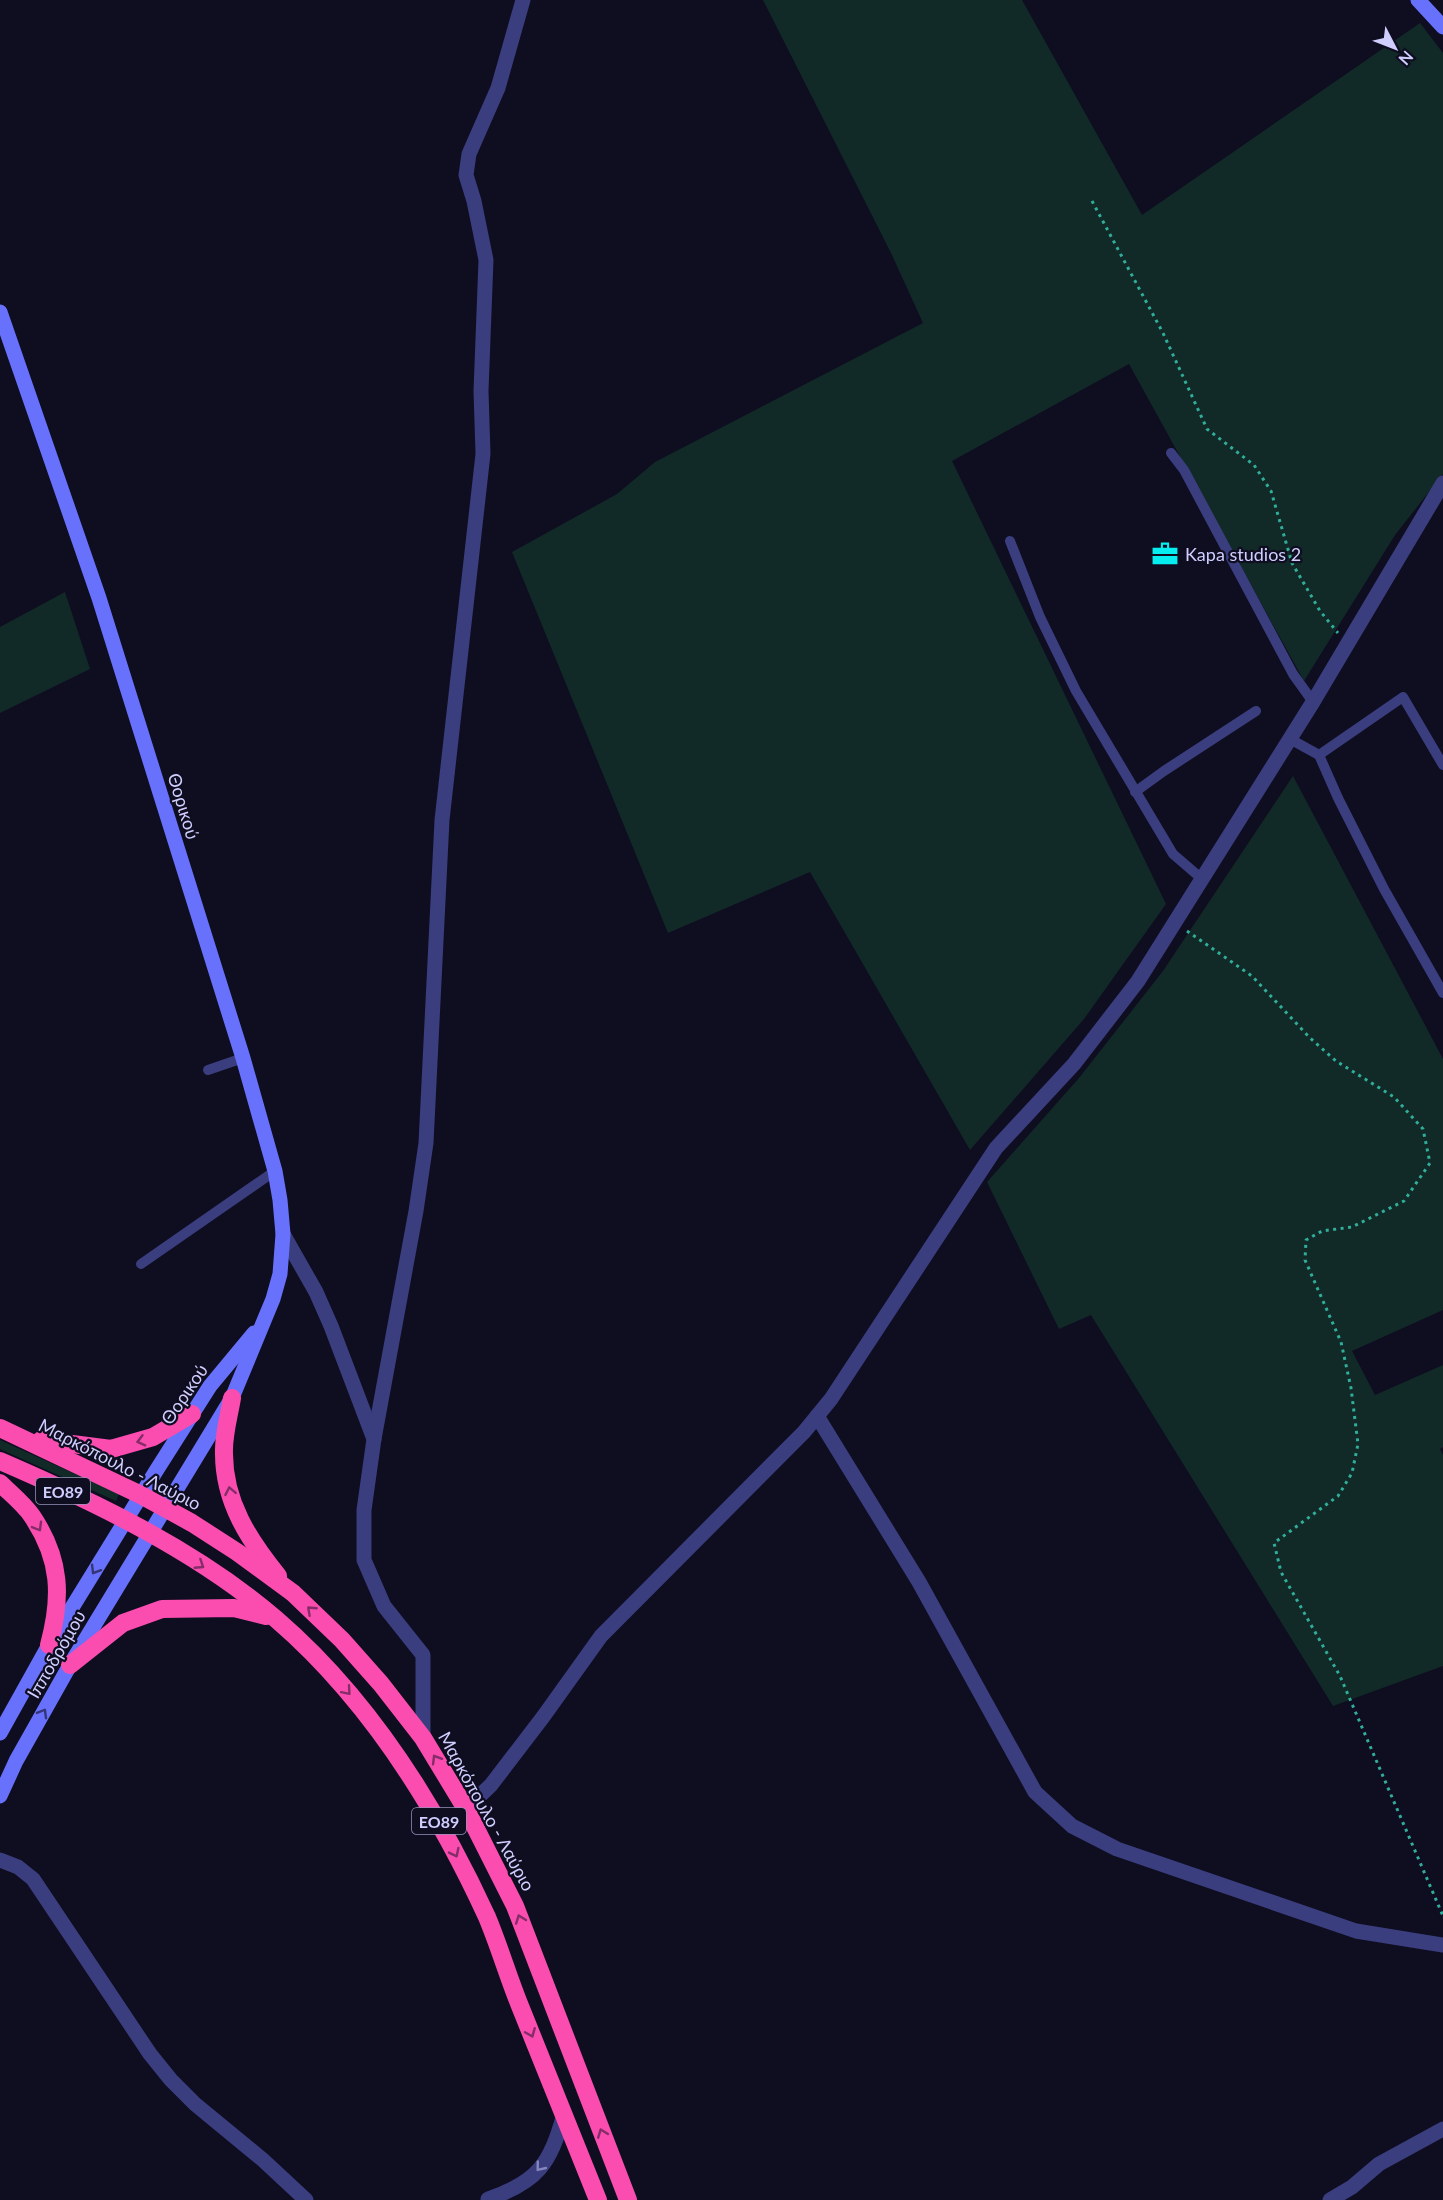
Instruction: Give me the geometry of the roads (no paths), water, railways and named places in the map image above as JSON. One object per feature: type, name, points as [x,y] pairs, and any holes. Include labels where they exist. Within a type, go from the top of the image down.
[{"type":"highway","points":[[232,1398],[224,1454],[230,1498],[244,1530],[293,1593]]},
{"type":"highway","points":[[18,1436],[111,1449],[153,1437],[192,1414]]},
{"type":"highway","name":"Μαρκόπουλο - Λαύριο","points":[[0,1428],[166,1508],[237,1552],[293,1593],[342,1640],[381,1684],[423,1738],[466,1809],[515,1906],[628,2200]]},
{"type":"highway","name":"ΕΟ89","points":[[0,1461],[125,1520],[221,1578],[275,1618],[331,1672],[358,1703],[402,1761],[443,1828],[488,1919],[520,2008],[598,2200]]},
{"type":"highway","points":[[0,1483],[31,1515],[48,1544],[58,1584],[57,1616],[49,1645]]},
{"type":"highway","points":[[70,1665],[123,1623],[162,1609],[234,1608],[275,1618]]},
{"type":"main road","points":[[1418,0],[1443,27]]},
{"type":"main road","name":"Θορικού","points":[[0,312],[99,598],[243,1058],[275,1171],[280,1200],[283,1234],[279,1274],[265,1319],[232,1398],[166,1508]]},
{"type":"main road","name":"Θορικού","points":[[125,1520],[210,1386],[265,1319]]},
{"type":"main road","name":"Ιπποδρόμου","points":[[0,1796],[16,1761],[70,1665],[166,1508]]},
{"type":"main road","name":"Ιπποδρόμου","points":[[0,1733],[49,1645],[125,1520]]},
{"type":"street","points":[[423,1738],[423,1655],[384,1606],[364,1560],[364,1510],[374,1439],[416,1211],[426,1143],[442,820],[483,454],[481,391],[486,261],[474,201],[466,175],[469,154],[498,88],[523,0]]},
{"type":"street","points":[[466,1809],[491,1785],[601,1636],[651,1583],[804,1432],[831,1399],[996,1148],[1074,1064],[1138,981],[1313,702],[1443,483]]},
{"type":"street","points":[[283,1234],[316,1292],[374,1439]]},
{"type":"street","points":[[817,1416],[919,1582],[1035,1792],[1072,1826],[1117,1849],[1356,1931],[1443,1945]]},
{"type":"street","points":[[0,1860],[18,1867],[33,1879],[150,2054],[171,2080],[306,2200]]},
{"type":"street","points":[[489,2200],[530,2180],[544,2163],[556,2142],[564,2114]]},
{"type":"street","points":[[1330,2200],[1352,2187],[1379,2164],[1443,2129]]},
{"type":"lane","points":[[1171,453],[1184,470],[1210,517],[1293,674],[1313,702]]},
{"type":"lane","points":[[1010,541],[1040,617],[1076,691],[1173,854],[1202,879]]},
{"type":"lane","points":[[1319,755],[1403,697],[1443,765]]},
{"type":"lane","points":[[1135,792],[1256,711]]},
{"type":"lane","points":[[1290,739],[1319,755],[1383,889],[1443,993]]},
{"type":"lane","points":[[208,1070],[243,1058]]},
{"type":"lane","points":[[141,1264],[275,1171]]},
{"type":"place","name":"Kapa studios 2","points":[[1165,554]]}]
